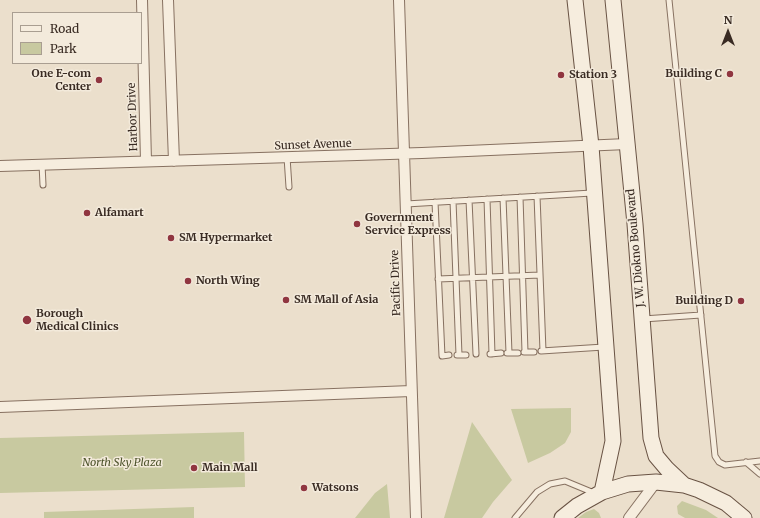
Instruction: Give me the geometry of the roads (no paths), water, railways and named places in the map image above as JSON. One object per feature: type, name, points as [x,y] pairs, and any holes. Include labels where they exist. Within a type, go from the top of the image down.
[{"type":"street","name":"Harbor Drive","points":[[142,0],[146,161]]},
{"type":"street","points":[[168,0],[174,161]]},
{"type":"street","name":"Pacific Drive","points":[[399,0],[416,518]]},
{"type":"street","points":[[575,0],[591,146],[613,441],[600,493]]},
{"type":"street","name":"J. W. Diokno Boulevard","points":[[613,0],[628,144],[651,438],[656,456],[667,470],[684,485]]},
{"type":"street","name":"Sunset Avenue","points":[[0,166],[404,154],[628,144]]},
{"type":"street","points":[[0,407],[411,391]]},
{"type":"street","points":[[629,518],[656,482]]},
{"type":"street","points":[[562,518],[577,506],[600,493],[628,484],[656,482],[684,485],[713,496],[726,503],[744,518]]},
{"type":"lane","points":[[669,0],[715,456],[719,462],[725,465],[760,461]]},
{"type":"lane","points":[[287,157],[290,187]]},
{"type":"lane","points":[[42,164],[43,185]]},
{"type":"lane","points":[[406,204],[594,193]]},
{"type":"lane","points":[[537,196],[542,351],[606,347]]},
{"type":"lane","points":[[520,197],[525,352],[534,352]]},
{"type":"lane","points":[[503,198],[508,353],[518,353]]},
{"type":"lane","points":[[487,199],[491,354],[501,353]]},
{"type":"lane","points":[[469,200],[475,354],[483,354]]},
{"type":"lane","points":[[453,201],[458,355],[466,355]]},
{"type":"lane","points":[[435,202],[442,356],[449,355]]},
{"type":"lane","points":[[438,279],[540,275]]},
{"type":"lane","points":[[642,319],[701,315]]},
{"type":"lane","points":[[746,462],[760,474]]},
{"type":"lane","points":[[515,518],[537,492],[550,484],[565,481],[600,493]]},
{"type":"place","name":"Building C","points":[[730,74]]},
{"type":"place","name":"Station 3","points":[[561,75]]},
{"type":"place","name":"One E-com Center","points":[[99,80]]},
{"type":"place","name":"Alfamart","points":[[87,213]]},
{"type":"place","name":"Government Service Express","points":[[357,224]]},
{"type":"place","name":"SM Hypermarket","points":[[171,238]]},
{"type":"place","name":"North Wing","points":[[188,281]]},
{"type":"place","name":"SM Mall of Asia","points":[[286,300]]},
{"type":"place","name":"Building D","points":[[741,301]]},
{"type":"place","name":"Borough Medical Clinics","points":[[27,320]]},
{"type":"place","name":"Main Mall","points":[[194,468]]},
{"type":"place","name":"Watsons","points":[[304,488]]},
{"type":"park label","name":"North Sky Plaza","points":[[122,463]]}]
